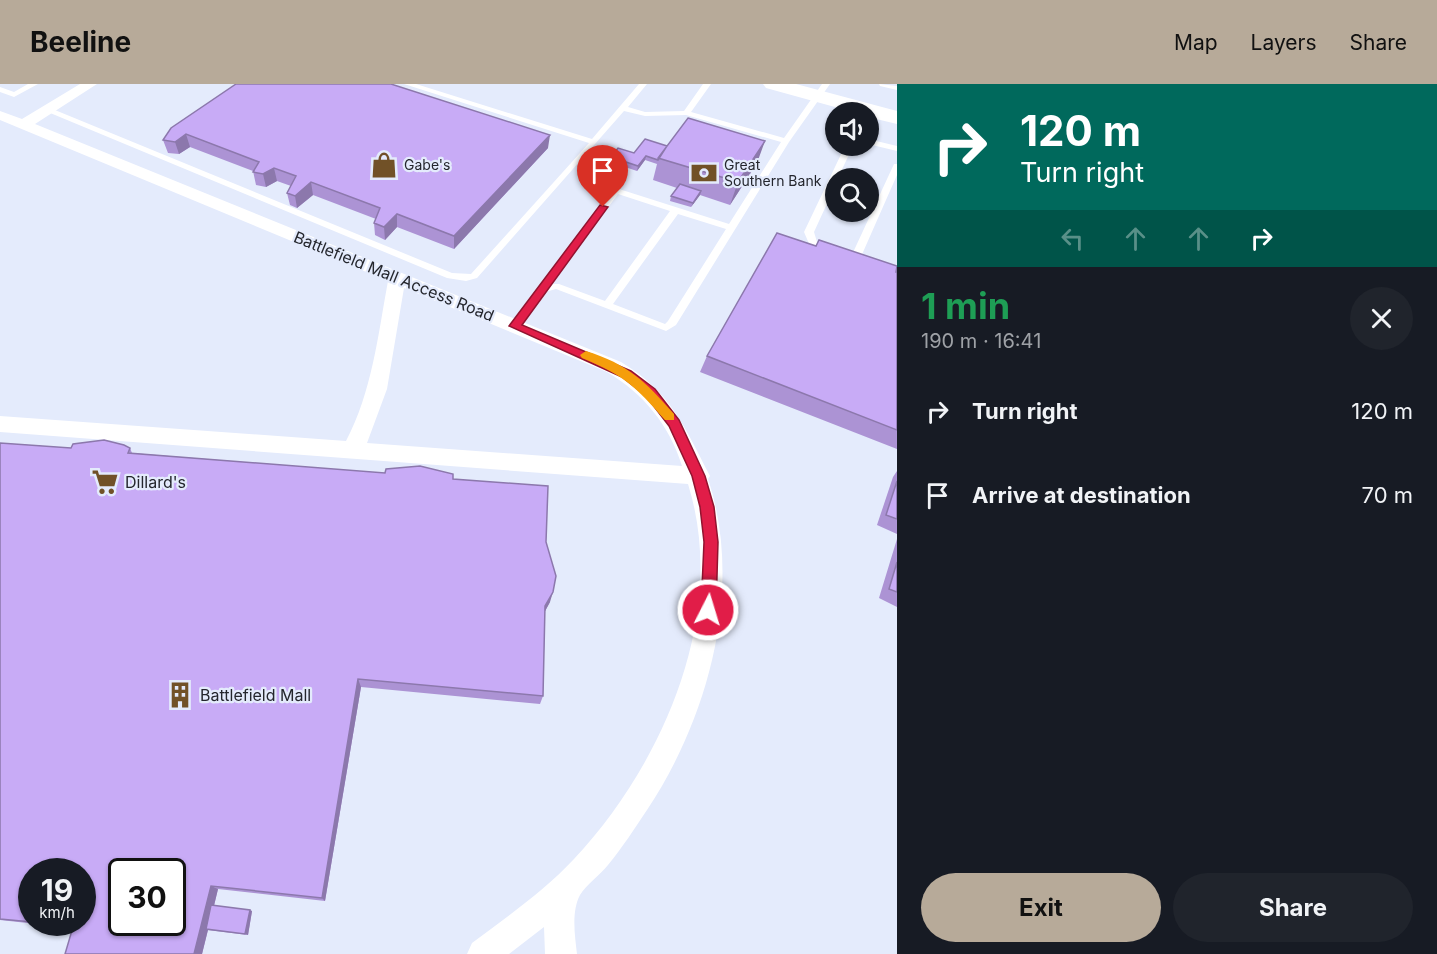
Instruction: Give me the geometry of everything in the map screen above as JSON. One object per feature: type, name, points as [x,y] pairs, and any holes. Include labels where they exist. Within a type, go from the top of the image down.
[{"type":"main road","points":[[773,84],[822,90],[848,102]]},
{"type":"main road","points":[[879,114],[897,118]]},
{"type":"street","points":[[24,124],[90,84]]},
{"type":"street","name":"Battlefield Mall Access Road","points":[[0,115],[614,367],[639,382],[674,423],[699,476],[708,519],[711,582],[704,643],[696,675],[674,732],[646,787],[610,840],[566,891],[483,954]]},
{"type":"street","points":[[352,451],[363,431],[375,396],[397,278]]},
{"type":"street","points":[[0,424],[699,476]]},
{"type":"street","points":[[561,954],[560,922],[566,891]]},
{"type":"lane","points":[[0,89],[14,94],[34,84]]},
{"type":"lane","points":[[408,84],[594,142]]},
{"type":"lane","points":[[47,110],[450,276],[466,278],[474,276],[643,84]]},
{"type":"lane","points":[[686,113],[707,84]]},
{"type":"lane","points":[[883,84],[897,88]]},
{"type":"lane","points":[[542,290],[556,286],[666,328],[672,322],[786,141],[822,90]]},
{"type":"lane","points":[[623,108],[645,114],[686,113],[786,141]]},
{"type":"lane","points":[[879,144],[897,149]]},
{"type":"lane","points":[[844,156],[813,219],[808,236],[813,244],[865,262]]},
{"type":"lane","points":[[846,256],[897,166]]},
{"type":"lane","points":[[515,326],[616,191],[731,228]]},
{"type":"lane","points":[[607,306],[676,210]]},
{"type":"building","name":"Gabe's","points":[[236,84],[391,84],[550,135],[454,236],[397,214],[384,227],[374,223],[380,208],[311,182],[295,196],[287,193],[296,176],[274,168],[263,174],[253,172],[259,162],[186,134],[175,142],[163,140],[171,128]]},
{"type":"building","points":[[688,118],[765,141],[738,182],[658,158]]},
{"type":"building","points":[[645,139],[667,146],[658,160],[646,156],[638,166],[611,157],[618,148],[634,153]]},
{"type":"building","points":[[680,184],[701,191],[693,203],[671,196]]},
{"type":"building","points":[[777,233],[816,246],[819,240],[897,266],[897,430],[707,356]]},
{"type":"building","name":"Battlefield Mall","points":[[104,440],[130,448],[128,453],[385,473],[386,469],[420,466],[453,474],[453,479],[548,486],[546,542],[556,576],[553,592],[545,606],[543,696],[358,679],[322,898],[211,886],[194,954],[65,954],[70,936],[96,936],[96,858],[18,858],[18,921],[0,919],[0,443],[71,448],[73,444]]},
{"type":"building","points":[[897,481],[897,519],[886,515]]},
{"type":"building","points":[[897,562],[897,592],[889,589]]},
{"type":"building","points":[[211,905],[250,910],[245,934],[206,929]]},
{"type":"slow traffic","points":[[586,355],[614,367],[639,382],[670,417]]},
{"type":"place","name":"Gabe's","points":[[384,165]]},
{"type":"place","name":"Great Southern Bank","points":[[704,173]]},
{"type":"place","name":"Dillard's","points":[[105,482]]},
{"type":"place","name":"Battlefield Mall","points":[[180,695]]},
{"type":"route","points":[[603,207],[515,326],[627,374],[651,393],[674,423],[699,476],[707,507],[711,542],[708,610]]}]
